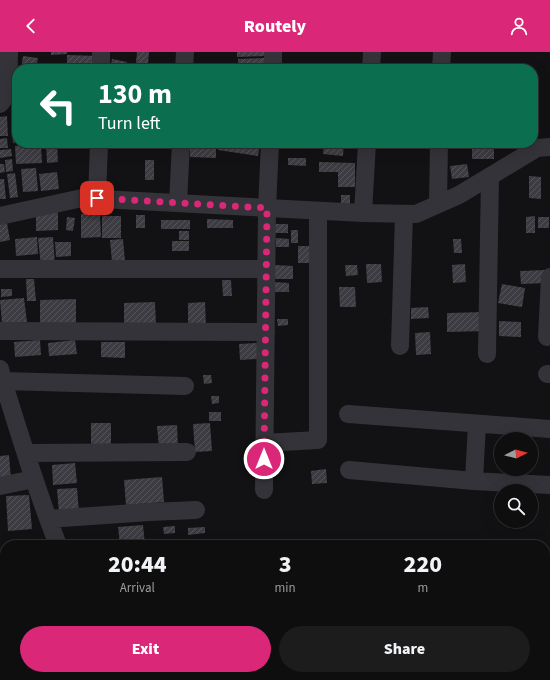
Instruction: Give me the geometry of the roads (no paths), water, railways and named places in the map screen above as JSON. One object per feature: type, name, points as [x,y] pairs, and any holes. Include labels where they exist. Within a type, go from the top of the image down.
[{"type":"street","points":[[101,52],[101,64]]},
{"type":"street","points":[[184,64],[185,52]]},
{"type":"street","points":[[273,52],[273,64]]},
{"type":"street","points":[[371,64],[372,52]]},
{"type":"street","points":[[441,64],[442,52]]},
{"type":"street","points":[[0,104],[4,99],[7,88],[9,54]]},
{"type":"street","points":[[538,148],[550,147]]},
{"type":"street","points":[[97,198],[99,148]]},
{"type":"street","points":[[178,203],[181,148]]},
{"type":"street","points":[[264,490],[267,208],[270,148]]},
{"type":"street","points":[[364,213],[367,148]]},
{"type":"street","points":[[438,204],[440,148]]},
{"type":"street","points":[[0,216],[82,198],[318,211],[416,214],[459,195],[537,148]]},
{"type":"street","points":[[487,354],[490,177]]},
{"type":"street","points":[[264,443],[318,440],[318,211]]},
{"type":"street","points":[[400,346],[404,214]]},
{"type":"street","points":[[0,269],[266,269]]},
{"type":"street","points":[[547,337],[550,277]]},
{"type":"street","points":[[0,331],[266,332]]},
{"type":"street","points":[[56,540],[34,479],[1,375],[186,386]]},
{"type":"street","points":[[348,414],[550,429]]},
{"type":"street","points":[[474,481],[478,424]]},
{"type":"street","points":[[26,453],[187,452]]},
{"type":"street","points":[[348,470],[474,481],[550,485]]},
{"type":"street","points":[[0,486],[34,479]]},
{"type":"street","points":[[48,519],[196,510]]}]
